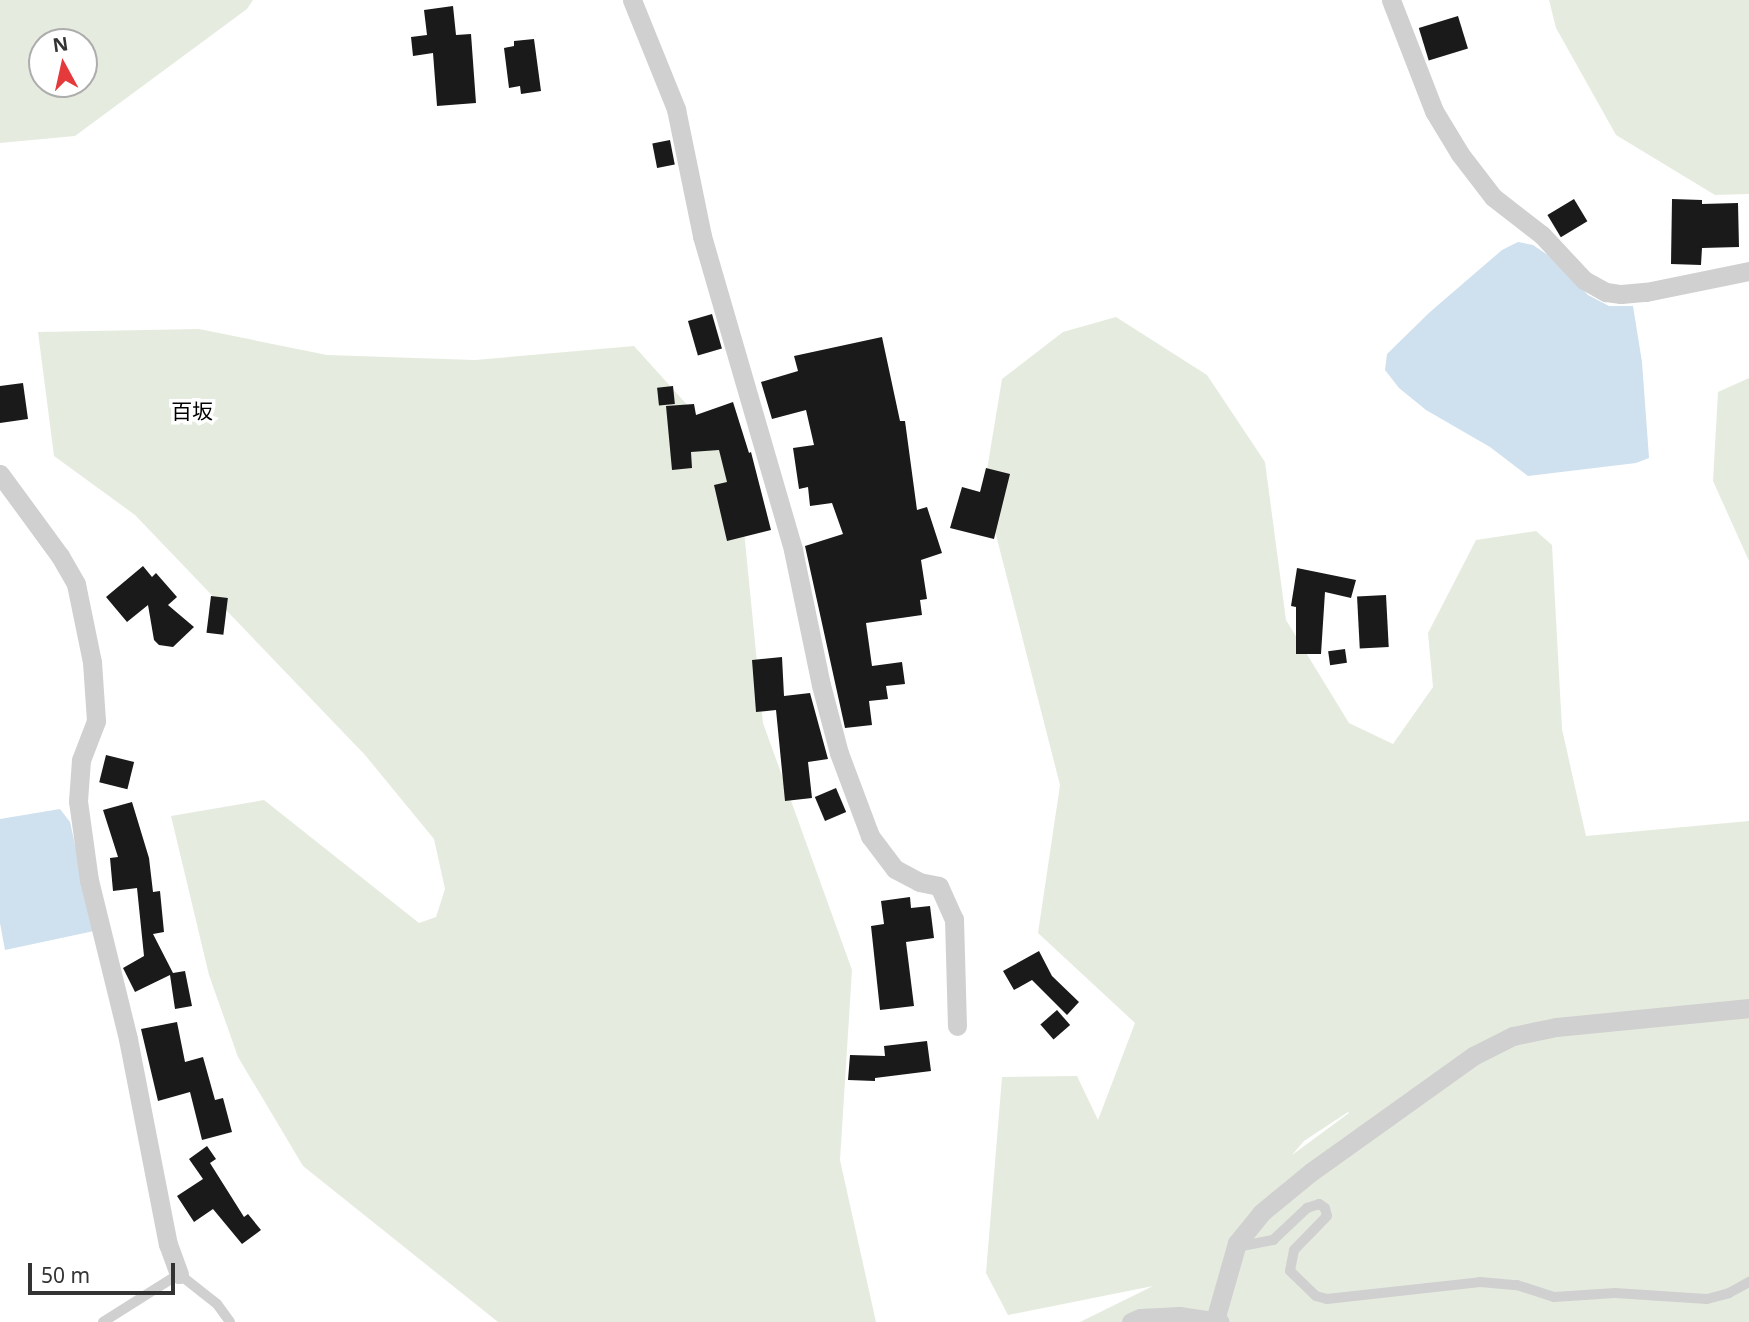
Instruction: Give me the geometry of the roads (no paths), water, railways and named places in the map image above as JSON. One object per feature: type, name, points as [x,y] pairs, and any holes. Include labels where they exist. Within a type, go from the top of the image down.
[{"type":"street","points":[[632,0],[676,110],[702,236],[793,550],[821,685],[839,753],[870,836],[895,869],[919,882],[939,886],[954,919],[957,1026]]},
{"type":"street","points":[[1391,0],[1434,111],[1460,154],[1493,197],[1542,235],[1584,280],[1606,292],[1646,292],[1749,271]]},
{"type":"street","points":[[0,474],[60,555],[76,584],[92,662],[96,721],[81,760],[78,802],[89,880],[128,1039],[168,1244],[179,1274]]},
{"type":"street","points":[[1131,1322],[1140,1318],[1179,1316],[1217,1321],[1237,1243],[1261,1213],[1311,1172],[1473,1056],[1513,1036],[1556,1027],[1749,1008]]},
{"type":"lane","points":[[1237,1243],[1242,1246],[1273,1240],[1307,1208],[1318,1204],[1325,1208],[1327,1216],[1294,1250],[1290,1272],[1316,1296],[1328,1299],[1479,1282],[1517,1285],[1554,1297],[1615,1293],[1707,1299],[1720,1297],[1747,1285]]},
{"type":"lane","points":[[103,1322],[179,1274],[217,1304],[230,1322]]},
{"type":"water","points":[[1518,242],[1533,245],[1552,258],[1588,295],[1609,306],[1633,306],[1642,362],[1649,458],[1636,463],[1528,476],[1490,447],[1426,410],[1399,388],[1385,370],[1387,354],[1430,312],[1502,250]]},
{"type":"water","points":[[60,809],[70,822],[94,931],[5,950],[0,923],[0,819]]},
{"type":"district","name":"百坂","points":[[192,411]]}]
